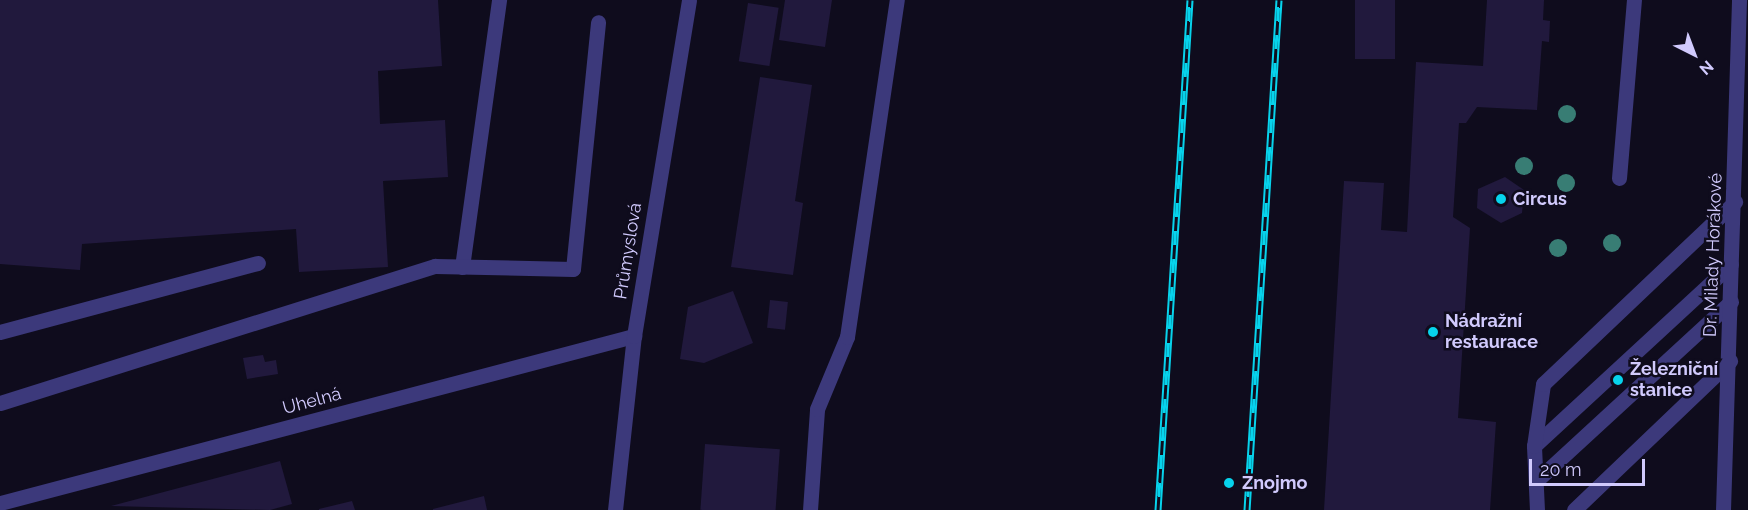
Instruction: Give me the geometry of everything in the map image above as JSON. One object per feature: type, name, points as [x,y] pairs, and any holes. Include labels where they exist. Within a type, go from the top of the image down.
[{"type":"street","points":[[462,267],[499,0]]},
{"type":"street","name":"Průmyslová","points":[[615,510],[634,336],[689,0]]},
{"type":"street","points":[[810,510],[817,409],[847,337],[897,0]]},
{"type":"street","points":[[1619,178],[1634,0]]},
{"type":"street","name":"Dr. Milady Horákové","points":[[1723,510],[1742,4]]},
{"type":"street","points":[[0,403],[435,266],[573,269],[598,22]]},
{"type":"street","points":[[1537,510],[1534,446],[1543,384],[1735,202]]},
{"type":"street","points":[[0,332],[258,262]]},
{"type":"street","points":[[1534,446],[1731,264]]},
{"type":"street","points":[[1536,481],[1731,302]]},
{"type":"street","name":"Uhelná","points":[[0,503],[634,336]]},
{"type":"street","points":[[1574,510],[1730,361]]},
{"type":"building","points":[[0,0],[438,0],[442,66],[378,71],[380,124],[445,120],[448,177],[383,181],[388,267],[299,272],[296,229],[82,244],[80,270],[0,264]]},
{"type":"building","points":[[785,0],[832,0],[825,47],[779,40]]},
{"type":"building","points":[[1355,0],[1395,0],[1395,59],[1355,59]]},
{"type":"building","points":[[1487,0],[1544,0],[1543,20],[1550,21],[1549,42],[1542,41],[1537,110],[1477,107],[1466,123],[1459,123],[1453,217],[1470,228],[1458,418],[1496,422],[1490,510],[1324,510],[1344,181],[1384,183],[1381,230],[1407,232],[1416,62],[1483,66]]},
{"type":"building","points":[[748,3],[779,8],[769,66],[739,61]]},
{"type":"building","points":[[760,77],[812,85],[795,201],[803,203],[793,275],[731,267]]},
{"type":"building","name":"Circus","points":[[1505,177],[1524,190],[1522,213],[1501,223],[1477,208],[1478,189]]},
{"type":"building","points":[[733,291],[753,343],[704,363],[680,359],[688,307]]},
{"type":"building","points":[[770,300],[788,302],[785,330],[767,328]]},
{"type":"building","points":[[263,355],[265,362],[276,360],[278,374],[247,379],[243,358]]},
{"type":"building","points":[[705,444],[780,449],[776,510],[700,510]]},
{"type":"building","points":[[280,461],[292,504],[270,510],[111,506]]},
{"type":"building","points":[[484,496],[487,510],[433,510],[433,509]]},
{"type":"building","points":[[352,501],[355,510],[319,510],[319,509]]},
{"type":"railway","points":[[1158,510],[1190,0]]},
{"type":"railway","points":[[1247,510],[1279,0]]},
{"type":"place","name":"Circus","points":[[1501,199]]},
{"type":"place","name":"Nádražní restaurace","points":[[1433,332]]},
{"type":"place","name":"Železniční stanice","points":[[1618,380]]},
{"type":"place","name":"Znojmo","points":[[1229,483]]}]
